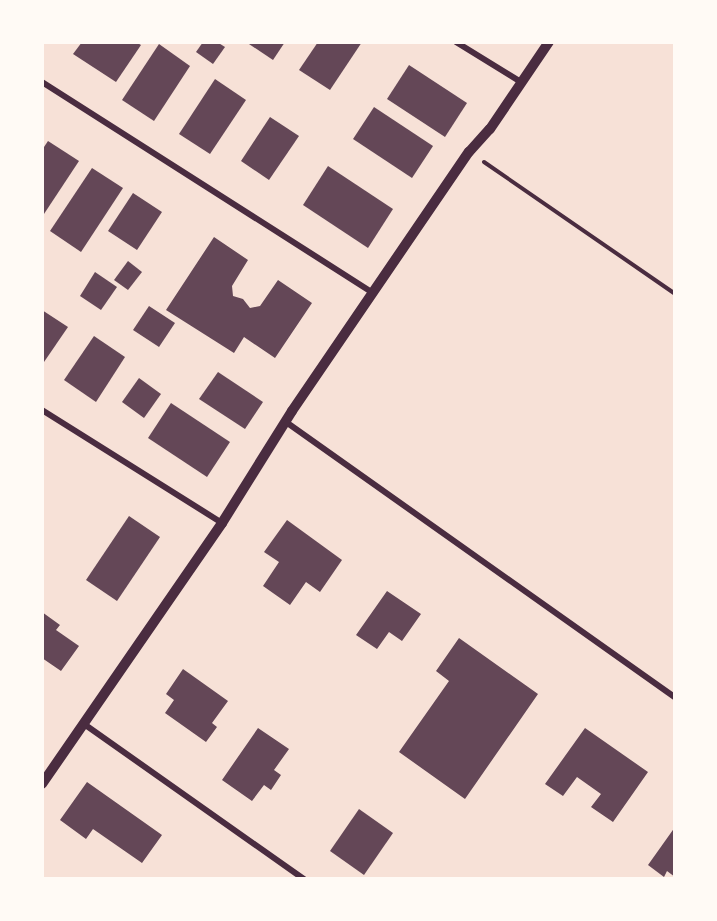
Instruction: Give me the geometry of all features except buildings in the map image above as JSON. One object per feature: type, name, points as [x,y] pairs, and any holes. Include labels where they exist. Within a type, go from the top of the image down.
[{"type":"street","points":[[456,42],[520,82]]},
{"type":"street","points":[[42,782],[222,523],[286,422],[469,152],[490,129],[549,42]]},
{"type":"street","points":[[42,82],[373,293]]},
{"type":"street","points":[[42,410],[222,523]]},
{"type":"street","points":[[286,422],[675,697]]},
{"type":"street","points":[[84,724],[304,879]]},
{"type":"path","points":[[469,152],[675,294]]}]
